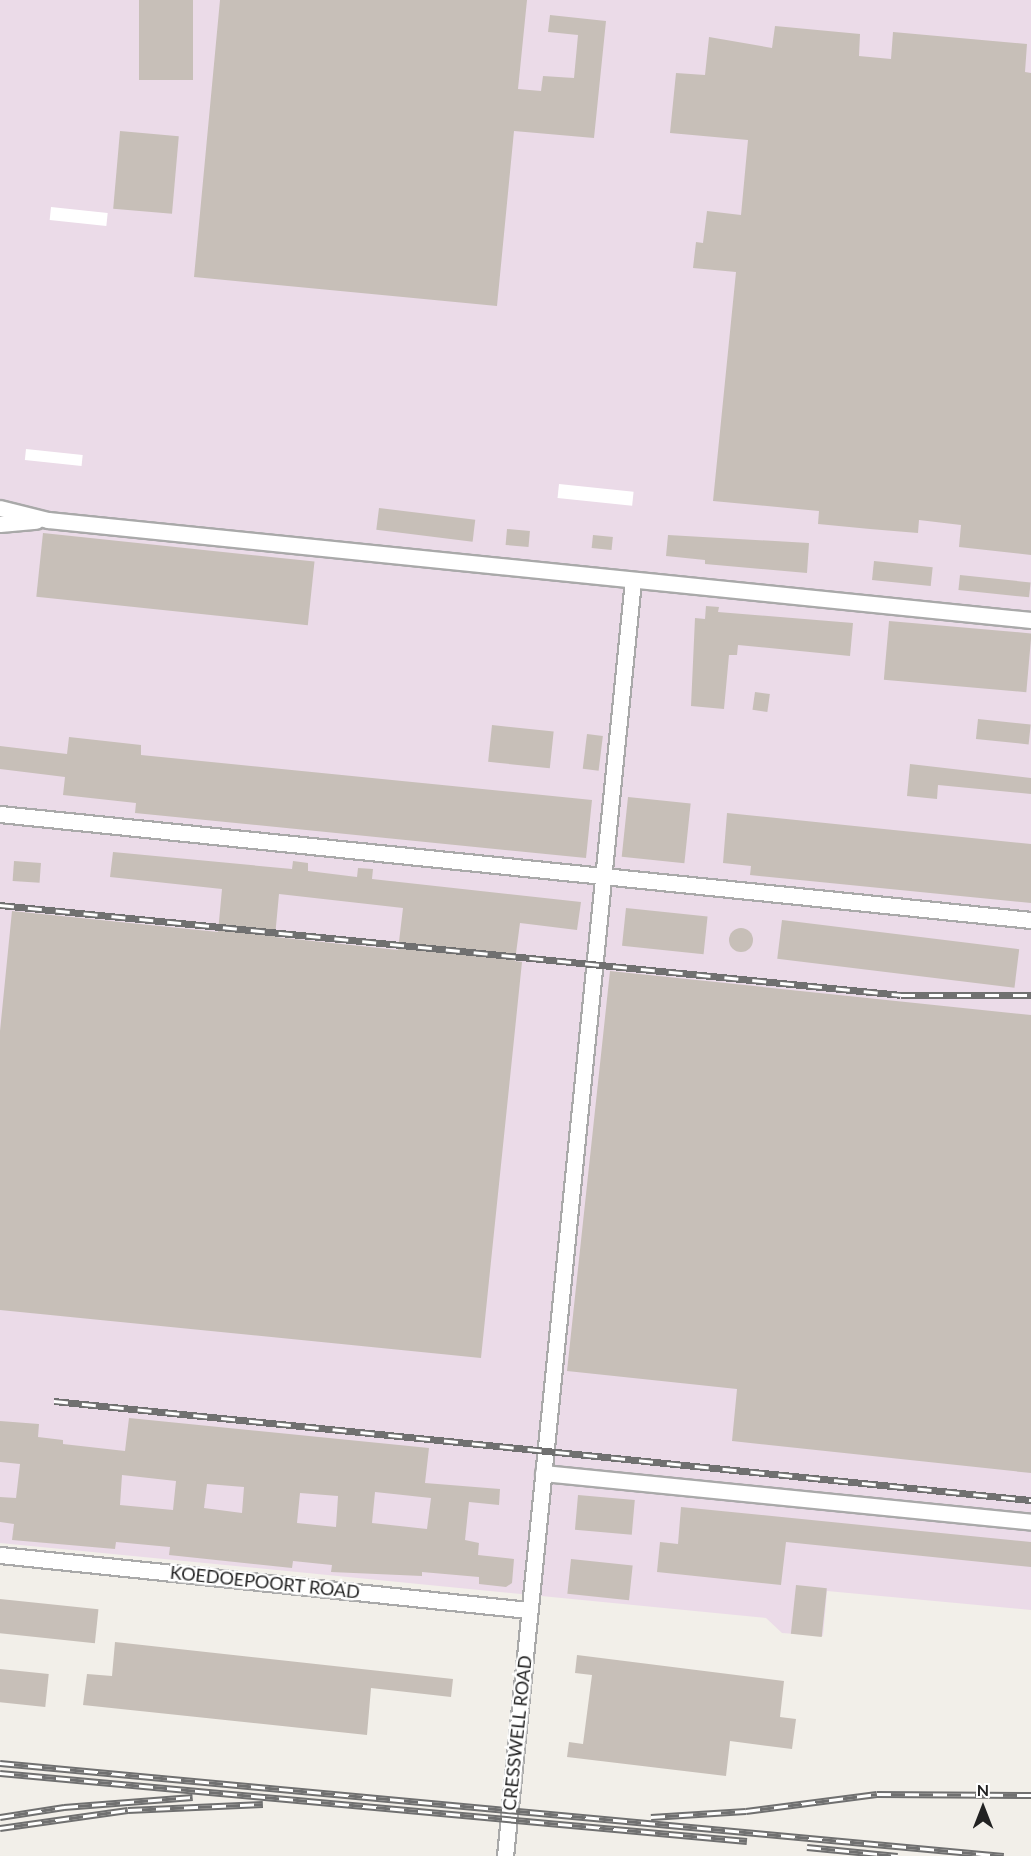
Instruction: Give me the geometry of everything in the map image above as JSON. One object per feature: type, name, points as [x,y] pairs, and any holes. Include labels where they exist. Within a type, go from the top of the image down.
[{"type":"street","points":[[0,514],[0,508],[48,520],[1031,620]]},
{"type":"street","points":[[0,524],[48,520]]},
{"type":"street","name":"CRESSWELL ROAD","points":[[505,1856],[633,580]]},
{"type":"street","points":[[0,814],[1031,920]]},
{"type":"street","points":[[543,1473],[1031,1522]]},
{"type":"street","name":"KOEDOEPOORT ROAD","points":[[0,1555],[530,1610]]},
{"type":"shaded area","points":[[0,0],[1031,0],[1031,1610],[827,1591],[823,1636],[782,1633],[766,1618],[0,1543]]},
{"type":"pier","points":[[51,207],[108,213],[106,226],[50,220]]},
{"type":"pier","points":[[26,449],[83,455],[82,466],[25,460]]},
{"type":"pier","points":[[559,484],[634,492],[632,506],[558,498]]},
{"type":"building","points":[[139,0],[193,0],[193,80],[139,80]]},
{"type":"building","points":[[220,0],[527,0],[518,89],[541,91],[543,76],[574,78],[578,35],[548,32],[550,15],[606,21],[594,138],[514,131],[497,306],[194,277]]},
{"type":"building","points":[[775,26],[860,34],[859,56],[891,59],[893,32],[1027,44],[1025,72],[1031,73],[1031,555],[959,547],[961,525],[919,520],[918,533],[818,524],[819,511],[713,501],[736,272],[693,268],[696,242],[703,243],[707,211],[741,215],[748,140],[670,133],[676,73],[705,75],[709,37],[772,48]]},
{"type":"building","points":[[120,131],[179,136],[172,214],[113,209]]},
{"type":"building","points":[[379,508],[475,520],[473,542],[376,530]]},
{"type":"building","points":[[507,529],[530,531],[529,547],[506,545]]},
{"type":"building","points":[[43,533],[315,562],[308,625],[36,597]]},
{"type":"building","points":[[593,535],[613,537],[612,550],[592,548]]},
{"type":"building","points":[[668,535],[809,543],[807,573],[705,564],[705,560],[666,556]]},
{"type":"building","points":[[874,561],[933,567],[931,586],[872,580]]},
{"type":"building","points":[[960,575],[1031,582],[1029,597],[958,590]]},
{"type":"building","points":[[706,606],[719,607],[718,612],[853,623],[850,656],[738,645],[737,655],[729,655],[724,709],[691,706],[695,618],[705,619]]},
{"type":"building","points":[[889,621],[1031,633],[1026,692],[884,680]]},
{"type":"building","points":[[755,692],[770,694],[767,712],[752,710]]},
{"type":"building","points":[[978,719],[1031,725],[1029,744],[976,739]]},
{"type":"building","points":[[492,725],[554,731],[550,768],[488,762]]},
{"type":"building","points":[[587,734],[603,736],[599,771],[583,769]]},
{"type":"building","points":[[69,737],[141,745],[141,755],[592,800],[586,858],[135,813],[136,803],[63,795],[65,777],[0,769],[0,746],[67,754]]},
{"type":"building","points":[[910,764],[1031,778],[1031,794],[938,785],[937,799],[907,796]]},
{"type":"building","points":[[628,797],[691,804],[684,863],[622,857]]},
{"type":"building","points":[[727,813],[1031,844],[1031,903],[750,875],[751,866],[723,863]]},
{"type":"building","points":[[113,852],[292,869],[293,861],[308,863],[308,871],[357,877],[358,868],[373,869],[372,879],[581,902],[577,930],[520,923],[515,961],[522,962],[481,1358],[0,1310],[0,1031],[12,911],[218,932],[222,889],[110,877]],"holes":[[[279,894],[403,908],[398,950],[275,937]]]},
{"type":"building","points":[[14,861],[41,863],[40,883],[13,881]]},
{"type":"building","points":[[626,908],[708,917],[704,954],[622,946]]},
{"type":"building","points":[[782,920],[1019,949],[1014,988],[777,959]]},
{"type":"building","points":[[741,928],[746,929],[752,935],[752,945],[746,951],[741,952],[736,951],[730,945],[729,940],[730,935],[736,929]]},
{"type":"building","points":[[610,971],[1031,1015],[1031,1473],[732,1441],[737,1389],[567,1371]]},
{"type":"building","points":[[129,1418],[429,1448],[425,1483],[500,1489],[499,1505],[469,1502],[465,1540],[479,1543],[478,1555],[514,1559],[512,1583],[506,1587],[479,1584],[479,1577],[422,1572],[422,1576],[331,1572],[332,1565],[293,1561],[292,1568],[169,1555],[170,1547],[116,1542],[115,1549],[12,1540],[14,1524],[0,1522],[0,1497],[16,1498],[20,1464],[0,1462],[0,1421],[39,1424],[38,1437],[63,1440],[63,1444],[125,1451]],"holes":[[[122,1475],[176,1481],[173,1510],[120,1505]],[[207,1484],[244,1487],[242,1513],[204,1508]],[[375,1492],[431,1498],[427,1529],[372,1523]],[[300,1493],[338,1496],[336,1527],[297,1523]]]},
{"type":"building","points":[[578,1495],[635,1500],[632,1535],[575,1530]]},
{"type":"building","points":[[681,1507],[1031,1542],[1031,1567],[786,1542],[781,1585],[657,1572],[660,1542],[678,1544]]},
{"type":"building","points":[[571,1559],[633,1565],[629,1600],[567,1594]]},
{"type":"building","points":[[796,1585],[827,1588],[822,1637],[791,1634]]},
{"type":"building","points":[[0,1599],[98,1609],[95,1643],[0,1633]]},
{"type":"building","points":[[115,1642],[453,1679],[451,1697],[371,1688],[367,1735],[83,1705],[87,1674],[112,1676]]},
{"type":"building","points":[[577,1655],[784,1681],[780,1717],[796,1719],[792,1749],[730,1741],[726,1776],[567,1757],[569,1742],[583,1744],[592,1675],[575,1673]]},
{"type":"building","points":[[0,1669],[49,1674],[45,1707],[0,1702]]},
{"type":"railway","points":[[0,905],[901,995],[1031,995]]},
{"type":"railway","points":[[54,1401],[1031,1500]]},
{"type":"railway","points":[[0,1763],[1004,1856]]},
{"type":"railway","points":[[0,1773],[747,1841]]},
{"type":"railway","points":[[651,1817],[746,1811],[877,1794],[1031,1795]]},
{"type":"railway","points":[[0,1817],[64,1807],[193,1797]]},
{"type":"railway","points":[[0,1828],[128,1810],[263,1804]]},
{"type":"railway","points":[[807,1847],[898,1856]]}]
